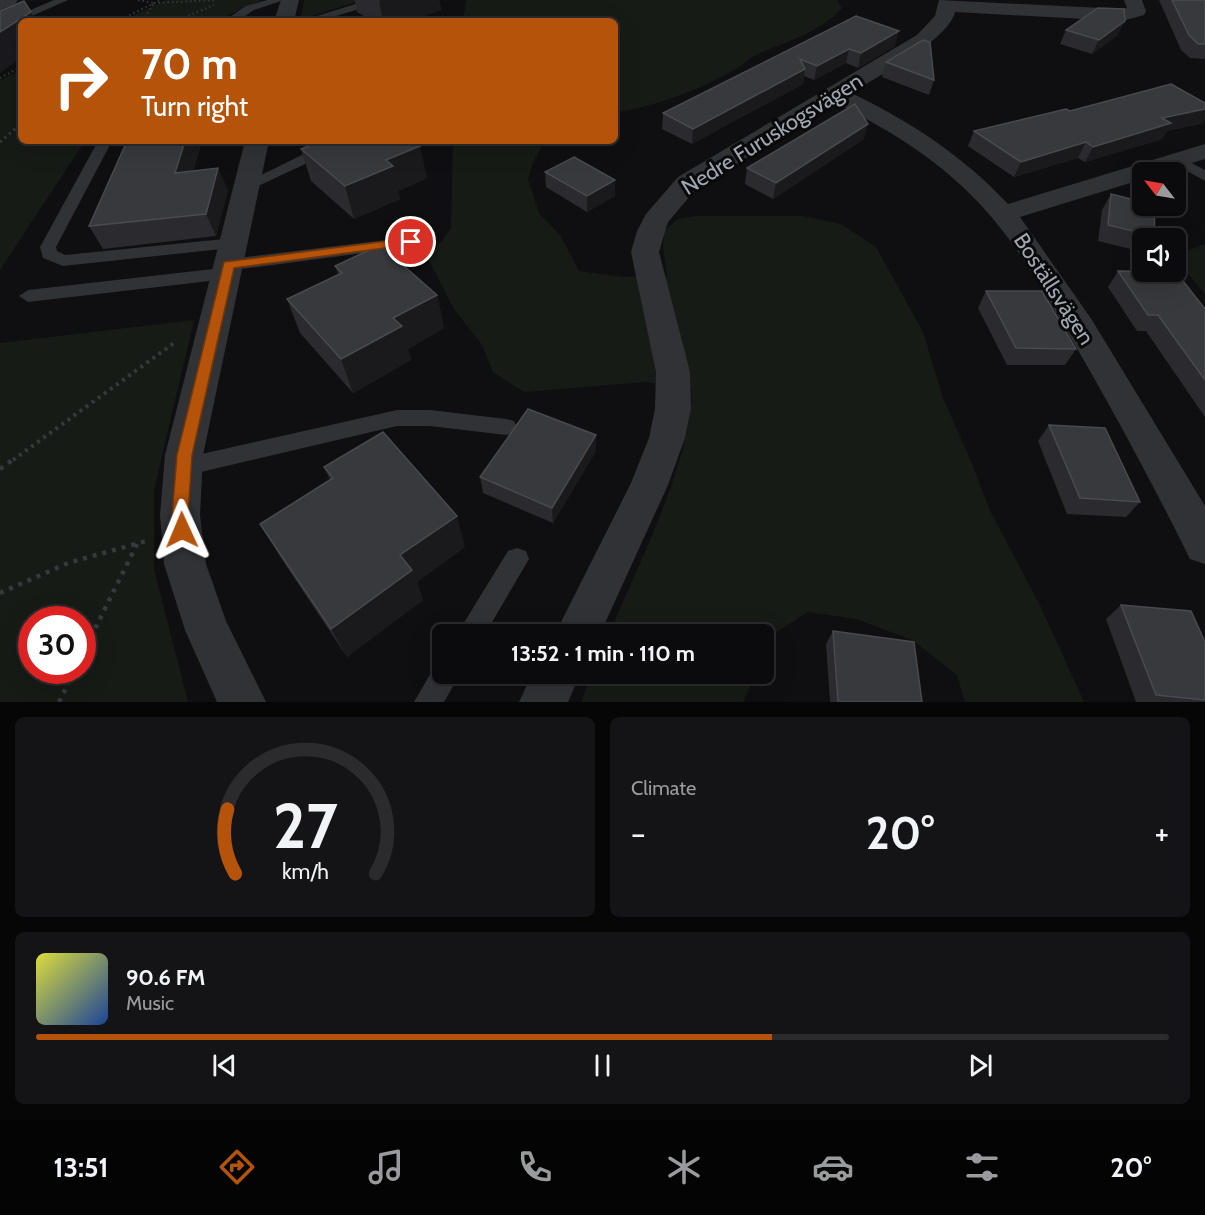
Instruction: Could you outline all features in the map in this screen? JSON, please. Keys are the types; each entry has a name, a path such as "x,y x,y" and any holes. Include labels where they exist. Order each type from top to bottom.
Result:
{"street":[{"path":"0,4 9,0"},
{"path":"285,18 290,0"},
{"path":"948,3 1122,15 1134,6"},
{"name":"Nedre Furuskogsvägen","path":"582,624 649,485 667,438 673,409 673,372 645,252 648,234 669,199 687,183 924,39 936,27 948,3"},
{"name":"Boställsvägen","path":"836,94 873,112 936,152 967,177 1003,213 1052,282 1114,382 1205,546"},
{"path":"242,702 207,630 185,564 180,515 183,467 256,144"},
{"path":"1003,213 1205,151"},
{"path":"543,702 552,684"}],"lane":[{"path":"21,18 63,0"},
{"path":"235,18 250,8 279,0"},
{"path":"317,18 362,5"},
{"path":"0,27 18,19"},
{"path":"103,144 48,247 49,254 63,261 230,260"},
{"path":"247,186 315,154 323,144"},
{"path":"1178,160 1205,176"},
{"path":"28,296 230,260 411,242"},
{"path":"183,467 397,418 430,418 506,427"},
{"path":"476,624 517,559"},
{"path":"428,702 440,684"}],"path":[{"path":"138,0 154,3 217,0"},
{"path":"123,18 161,0"},
{"path":"183,18 225,1"},
{"path":"145,18 154,3"},
{"path":"0,78 18,69"},
{"path":"0,142 18,127"},
{"path":"0,469 218,313"},
{"path":"0,593 68,563 182,530"},
{"path":"96,626 137,543"},
{"path":"59,702 68,684"}],"shaded area":[{"path":"166,0 262,0 227,16 127,18"},
{"path":"304,0 363,0 306,18 301,17"},
{"path":"466,0 837,0 842,8 812,31 754,56 739,67 696,89 666,100 619,112 618,18 463,18"},
{"path":"18,71 18,144 83,144 0,270 0,80"},
{"path":"453,144 542,144 528,179 539,213 560,235 579,271 623,277 667,276 663,246 665,230 678,219 695,216 803,216 841,224 876,247 923,332 943,398 990,511 1039,603 1084,702 965,702 957,675 912,640 856,619 808,612 774,634 774,624 613,624 673,481 683,449 692,389 644,382 524,392 493,372 482,345 454,309 428,259 451,228"},
{"path":"1205,244 1205,294 1186,271 1186,251"},
{"path":"194,320 154,490 154,569 188,702 0,702 0,343"},
{"path":"588,684 751,684 743,702 581,702"}],"building":[{"path":"1172,0 1205,0 1205,44 1198,44 1189,35"},
{"path":"24,1 31,12 18,18 18,20 0,32 0,11"},
{"path":"1098,8 1124,9 1125,21 1099,40 1066,30"},
{"path":"856,16 899,31 861,53 849,49 817,66 800,59 805,69 693,129 663,113"},
{"path":"923,40 930,42 934,80 886,62"},
{"path":"1171,84 1205,103 1205,109 1162,118 1171,123 1093,147 1086,142 1021,162 974,131 1066,109 1070,111"},
{"path":"855,104 868,124 776,183 747,168"},
{"path":"126,144 184,144 175,173 218,168 206,214 89,226"},
{"path":"314,144 418,144 420,146 386,160 393,166 345,186 301,149"},
{"path":"574,157 615,180 587,196 545,172"},
{"path":"1111,194 1132,199 1132,216 1155,216 1154,228 1132,228 1132,231 1108,225"},
{"path":"380,245 437,295 393,318 402,326 341,359 287,299 342,273 335,266"},
{"path":"1118,271 1132,271 1132,282 1184,282 1205,309 1205,380 1158,315 1148,315"},
{"path":"986,291 1042,291 1076,349 1016,348"},
{"path":"528,409 596,435 552,508 480,477"},
{"path":"1049,425 1105,428 1140,502 1080,498"},
{"path":"383,432 457,516 400,555 412,570 331,629 260,524 333,478 324,467"},
{"path":"1121,605 1191,611 1205,642 1205,700 1156,695"},
{"path":"833,631 914,642 922,702 838,702"}],"route":[{"path":"182,530 180,515 184,455 229,265 411,242"}]}
